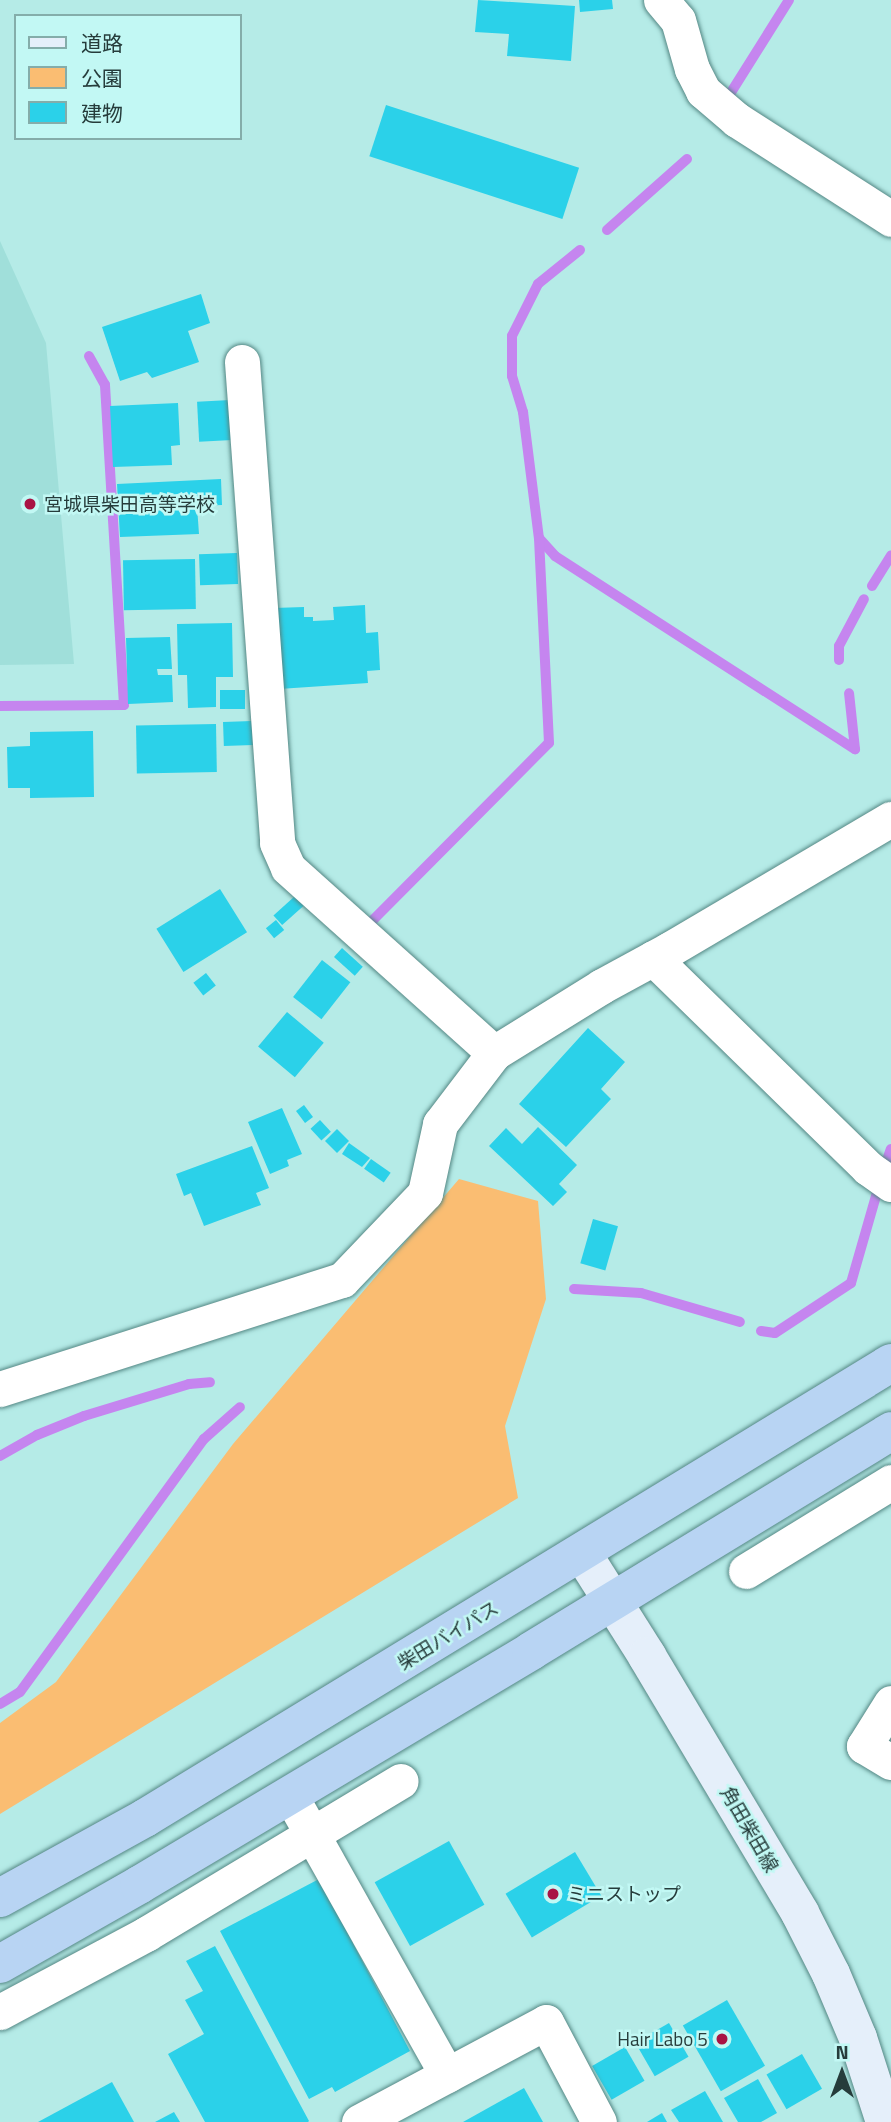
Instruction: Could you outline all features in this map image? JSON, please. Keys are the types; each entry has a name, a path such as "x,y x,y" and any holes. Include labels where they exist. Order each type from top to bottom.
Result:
{"highway":[{"name":"柴田バイパス","path":"0,1898 145,1818 891,1363"},
{"path":"0,1964 290,1795 891,1431"}],"main road":[{"name":"角田柴田線","path":"582,1553 800,1913 831,1974 852,2025 885,2122"}],"street":[{"path":"661,0 678,20 692,69 703,91 737,120 891,219"},
{"path":"242,362 277,843 288,868 494,1053"},
{"path":"0,1389 342,1280 425,1193 440,1124 494,1053 891,819"},
{"path":"653,958 868,1168 891,1184"},
{"path":"746,1571 891,1482"},
{"path":"891,1703 864,1745 891,1762"},
{"path":"0,2012 146,1934 401,1781"},
{"path":"290,1795 447,2075"},
{"path":"359,2122 546,2022 599,2122"}],"shaded area":[{"name":"宮城県柴田高等学校","path":"0,241 46,343 74,664 0,665"}],"green space":[{"path":"459,1179 538,1201 546,1299 505,1426 518,1498 0,1814 0,1723 56,1682 233,1444"}],"building":[{"path":"478,0 575,6 571,61 507,56 509,34 475,32"},
{"path":"579,0 612,0 613,9 580,12"},
{"path":"386,105 579,168 562,219 369,156"},
{"path":"201,294 210,323 188,331 199,362 152,378 147,372 120,381 102,327"},
{"path":"230,400 232,440 199,442 197,402"},
{"path":"178,403 180,445 171,446 172,465 113,467 110,406"},
{"path":"221,479 222,505 197,506 199,534 120,537 117,484"},
{"path":"237,553 238,584 200,585 199,554"},
{"path":"195,559 196,609 124,610 123,560"},
{"path":"365,605 366,633 378,632 380,670 367,671 368,683 279,689 274,608 304,607 304,617 313,617 313,621 334,620 333,607"},
{"path":"232,623 233,677 216,677 216,707 188,708 187,675 178,675 177,624"},
{"path":"170,637 172,669 157,669 158,675 172,675 173,702 128,704 126,638"},
{"path":"220,690 245,690 245,709 220,709"},
{"path":"252,721 253,745 224,746 223,722"},
{"path":"216,724 217,772 137,773 136,725"},
{"path":"93,731 94,797 30,798 30,788 8,788 7,747 30,746 30,732"},
{"path":"220,889 247,932 183,972 156,929"},
{"path":"295,896 304,906 282,925 273,915"},
{"path":"276,920 284,930 274,938 266,928"},
{"path":"342,948 363,967 355,976 334,957"},
{"path":"322,960 350,982 321,1019 293,997"},
{"path":"206,973 216,986 203,995 193,983"},
{"path":"287,1012 324,1043 295,1077 258,1046"},
{"path":"588,1028 625,1062 601,1089 611,1099 566,1147 519,1104"},
{"path":"304,1105 313,1117 305,1123 296,1111"},
{"path":"282,1108 302,1154 287,1160 289,1166 270,1174 248,1122"},
{"path":"320,1120 331,1132 321,1141 310,1129"},
{"path":"538,1127 577,1165 559,1184 567,1192 553,1206 489,1146 506,1128 522,1144"},
{"path":"337,1129 349,1141 337,1153 325,1141"},
{"path":"349,1143 370,1158 362,1167 342,1154"},
{"path":"252,1146 269,1188 256,1193 261,1205 204,1226 191,1193 184,1196 176,1174"},
{"path":"371,1159 391,1173 384,1183 364,1169"},
{"path":"593,1219 618,1226 605,1270 580,1263"},
{"path":"449,1841 484,1905 410,1946 375,1882"},
{"name":"ミニストップ","path":"575,1852 601,1896 532,1937 506,1894"},
{"path":"319,1879 410,2051 335,2092 332,2087 309,2099 220,1931"},
{"path":"215,1946 308,2122 205,2122 168,2054 204,2034 185,2000 203,1991 186,1961"},
{"path":"727,2000 765,2066 721,2091 683,2026"},
{"path":"669,2023 688,2057 655,2076 635,2042"},
{"path":"625,2047 644,2081 612,2100 592,2066"},
{"path":"802,2054 822,2089 786,2109 766,2074"},
{"path":"758,2079 777,2113 761,2122 738,2122 724,2098"},
{"path":"112,2082 134,2122 38,2122"},
{"path":"524,2088 543,2122 463,2122"},
{"path":"705,2091 723,2122 679,2122 671,2110"},
{"path":"174,2112 180,2122 155,2122"},
{"path":"662,2113 667,2122 647,2122"}],"waterway":[{"path":"730,94 789,0"},
{"path":"607,230 687,159"},
{"path":"580,250 538,284 512,336 512,376 523,412 539,538 555,556 855,749 849,693"},
{"path":"0,706 124,705 105,385 89,356"},
{"path":"372,921 549,743 539,538"},
{"path":"872,586 891,555"},
{"path":"839,660 839,646 864,599"},
{"path":"885,1166 891,1149"},
{"path":"761,1331 775,1333 851,1283 878,1189"},
{"path":"574,1289 641,1293 740,1322"},
{"path":"0,1456 37,1435 84,1416 189,1384 210,1382"},
{"path":"0,1704 20,1692 204,1439 240,1407"}],"place":[{"name":"宮城県柴田高等学校","path":"30,504"},
{"name":"ミニストップ","path":"553,1894"},
{"name":"Hair Labo 5","path":"722,2039"}]}
